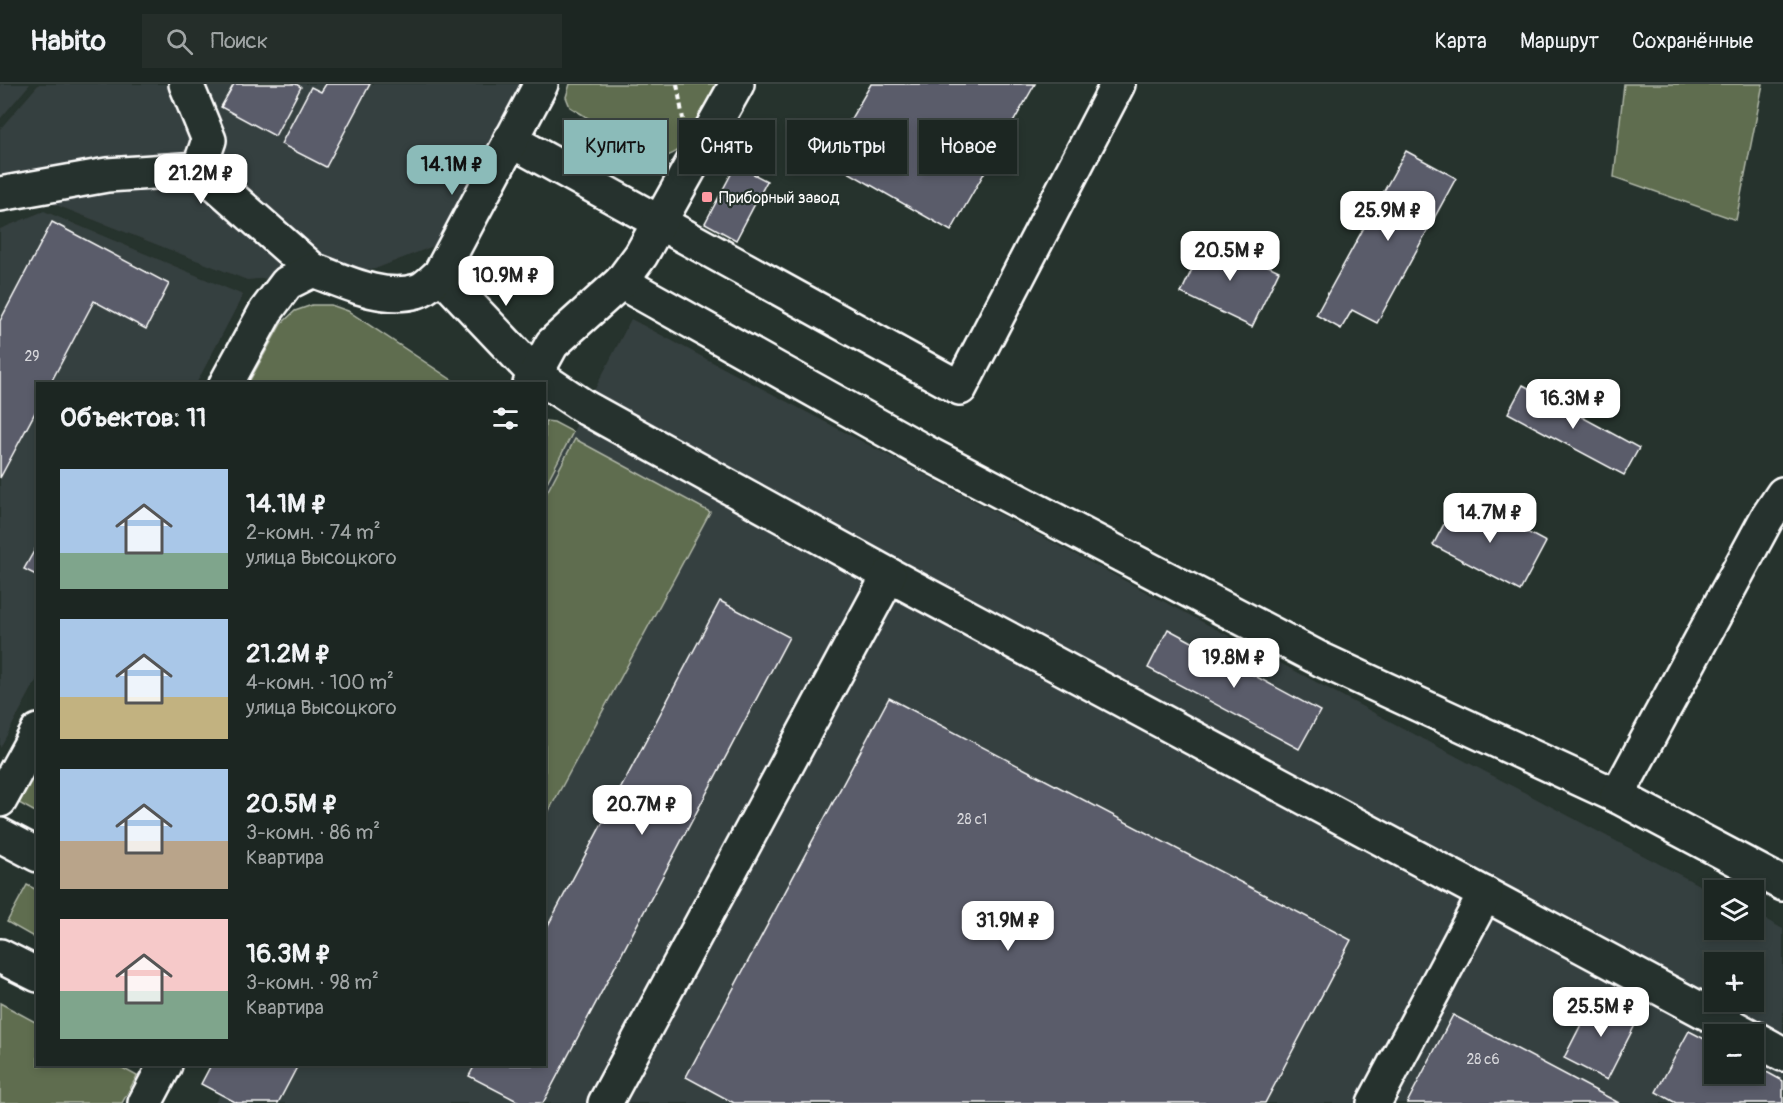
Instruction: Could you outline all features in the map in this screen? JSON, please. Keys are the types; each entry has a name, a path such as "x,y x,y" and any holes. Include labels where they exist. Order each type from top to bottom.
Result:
{"street":[{"path":"186,84 209,140 199,169"},
{"path":"0,194 107,175 199,169 313,270 357,286 391,295 419,291 440,274 541,84"},
{"path":"440,274 532,379 552,344 621,282 641,255 737,84"},
{"path":"510,140 960,388 1118,84"},
{"path":"227,382 266,311 287,284 313,270"},
{"path":"621,282 925,452 1322,660 1617,796 1783,884"},
{"path":"546,387 889,575 1727,1024"},
{"path":"1617,796 1767,518 1783,494"},
{"path":"605,1103 889,575"},
{"path":"0,800 36,735"},
{"path":"0,835 36,854"},
{"path":"1374,1103 1485,894"},
{"path":"0,956 36,974"},
{"path":"1764,1044 1783,1054"},
{"path":"145,1103 164,1066"}],"shaded area":[{"path":"0,84 30,84 0,119"},
{"path":"39,84 521,84 436,245 375,269 247,280 0,183 0,129"},
{"path":"44,211 243,295 197,382 36,382 36,681 0,748 0,229"},
{"path":"631,319 1704,888 1704,940 1764,940 1764,919 1783,929 1783,1103 215,1103 220,1094 201,1084 210,1066 546,1066 546,484"}],"green space":[{"path":"570,84 716,84 696,120 679,120 679,149 667,156 667,120 591,120 570,107 566,97"},
{"path":"1624,84 1763,84 1736,220 1614,177"},
{"path":"312,305 331,305 348,311 455,382 249,382 281,324 295,311"},
{"path":"546,421 554,422 573,432 546,484"},
{"path":"575,439 710,512 546,816 546,494"},
{"path":"36,771 36,812 19,803"},
{"path":"27,885 36,890 36,938 7,922"},
{"path":"0,1003 36,1022 36,1066 119,1066 137,1076 122,1103 0,1103"}],"building":[{"path":"234,84 296,84 301,87 275,136 221,107"},
{"path":"326,84 370,84 326,167 281,144 311,87 321,92"},
{"path":"871,84 1035,84 1014,120 919,120 919,174 984,174 951,231 851,174 907,174 907,120 850,120"},
{"path":"1406,151 1456,178 1377,323 1352,310 1341,329 1316,315"},
{"path":"731,174 753,174 767,181 736,240 705,223"},
{"path":"52,222 169,284 146,329 94,301 51,382 36,382 36,411 0,478 0,321"},
{"path":"1207,237 1279,271 1252,327 1181,293"},
{"path":"1523,385 1639,448 1624,475 1508,413"},
{"path":"1459,496 1546,542 1520,591 1433,545"},
{"path":"36,548 36,575 24,569"},
{"path":"720,601 789,637 543,1103 521,1103 469,1076 474,1066 546,1066 546,929"},
{"path":"1168,629 1320,711 1299,749 1148,668"},
{"path":"889,698 1351,940 1265,1103 734,1103 686,1077"},
{"path":"1595,997 1638,1019 1607,1080 1564,1058"},
{"path":"1453,1015 1619,1103 1407,1103"},
{"path":"1689,1031 1704,1039 1704,1084 1764,1084 1764,1071 1783,1081 1783,1103 1676,1103 1656,1092"},
{"path":"210,1066 297,1066 278,1103 237,1103 201,1084"}],"place":[{"name":"Приборный завод","path":"707,197"}]}
